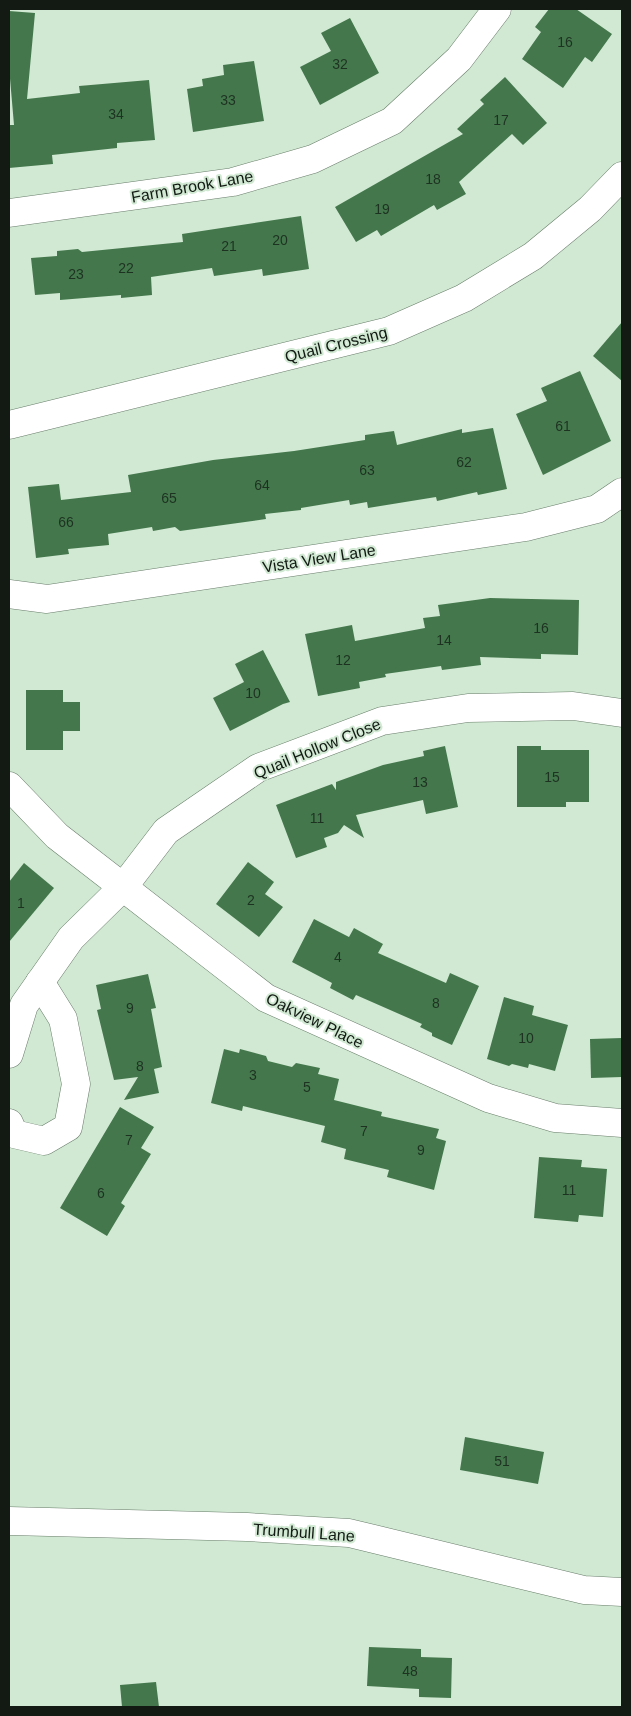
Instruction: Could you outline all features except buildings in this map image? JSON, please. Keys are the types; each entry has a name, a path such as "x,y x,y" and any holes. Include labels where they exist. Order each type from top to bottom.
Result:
{"street":[{"name":"Farm Brook Lane","path":"9,213 233,182 314,159 392,121 459,58 497,9"},
{"name":"Quail Crossing","path":"9,425 389,331 464,298 534,256 590,208 622,176"},
{"name":"Vista View Lane","path":"9,594 47,599 526,527 597,509 622,492"},
{"name":"Quail Hollow Close","path":"9,1054 24,1005 71,938 124,886 166,831 258,768 382,721 468,708 573,706 622,713"},
{"name":"Oakview Place","path":"9,786 57,836 124,886 266,998 488,1098 554,1118 622,1123"},
{"path":"9,1123 14,1134 44,1141 68,1127 76,1084 63,1019 40,982"},
{"name":"Trumbull Lane","path":"9,1520 237,1527 348,1533 584,1590 622,1592"}]}
